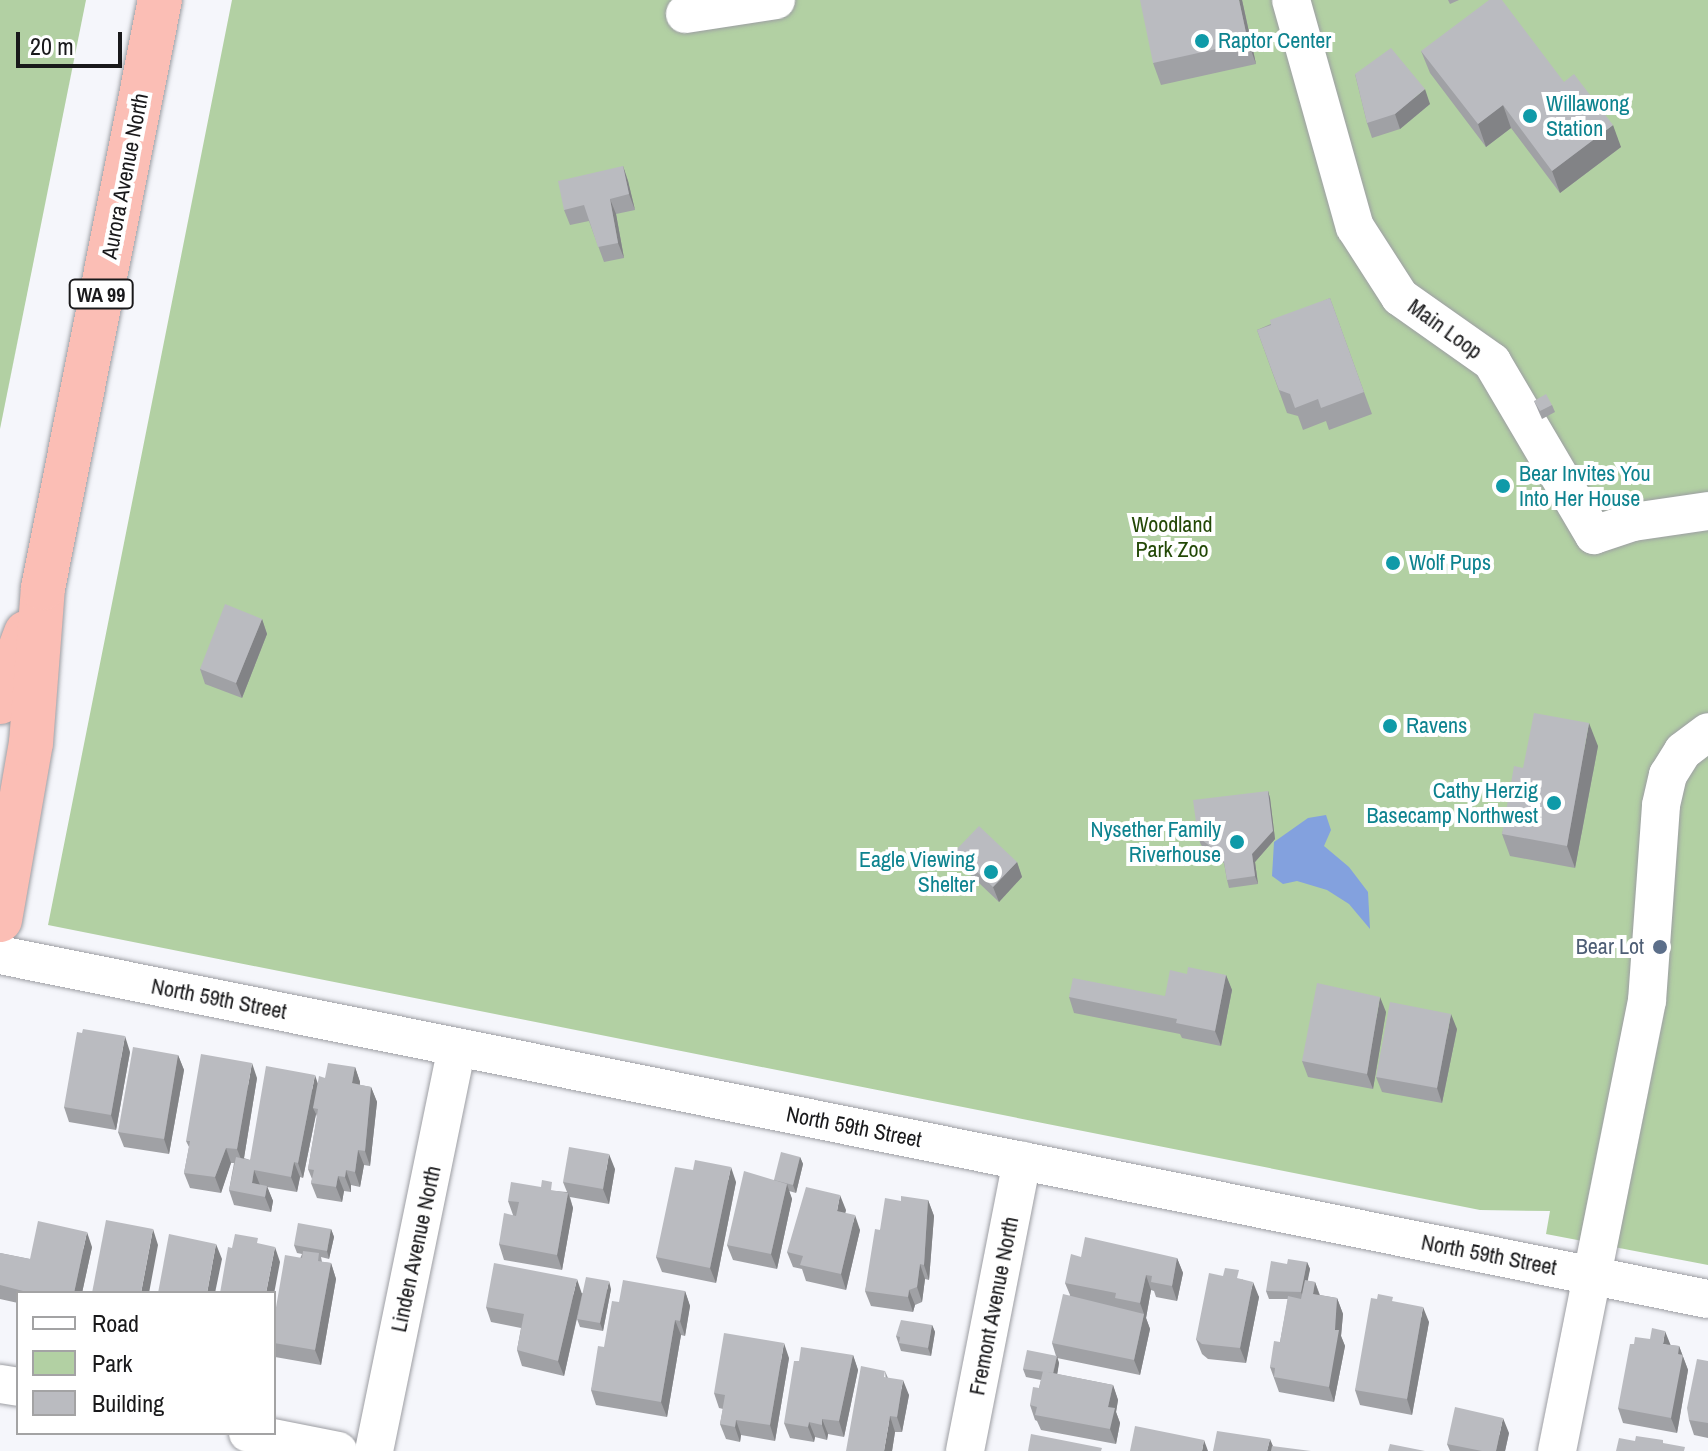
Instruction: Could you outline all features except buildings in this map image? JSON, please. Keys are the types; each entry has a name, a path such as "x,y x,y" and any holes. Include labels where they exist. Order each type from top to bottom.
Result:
{"highway":[{"name":"Aurora Avenue North","path":"0,920 29,759 43,588 160,0"},
{"name":"Aurora Avenue North","path":"0,702 43,588"}],"street":[{"path":"685,14 776,0"},
{"name":"Main Loop","path":"1291,0 1355,227 1400,297 1492,362 1594,535 1633,522 1708,511"},
{"path":"1557,1451 1647,1001 1661,805 1668,775 1683,751 1708,732"},
{"name":"North 59th Street","path":"0,955 1708,1299"},
{"name":"Linden Avenue North","path":"374,1451 457,1047"},
{"name":"Fremont Avenue North","path":"965,1451 1022,1161"},
{"path":"258,1435 338,1451"}],"green space":[{"path":"0,0 86,0 0,429"},
{"name":"Woodland Park Zoo","path":"232,0 1708,0 1708,1265 1546,1234 1550,1211 1480,1210 48,925"}],"water":[{"path":"1326,815 1331,830 1324,846 1349,867 1368,892 1370,929 1349,904 1327,890 1297,881 1283,884 1272,876 1274,842 1308,818"}],"place":[{"name":"Raptor Center","path":"1202,41"},
{"name":"Willawong Station","path":"1530,116"},
{"name":"Bear Invites You Into Her House","path":"1503,486"},
{"name":"Wolf Pups","path":"1393,563"},
{"name":"Ravens","path":"1390,726"},
{"name":"Cathy Herzig Basecamp Northwest","path":"1554,803"},
{"name":"Nysether Family Riverhouse","path":"1237,842"},
{"name":"Eagle Viewing Shelter","path":"991,872"},
{"name":"Bear Lot","path":"1660,947"}]}
